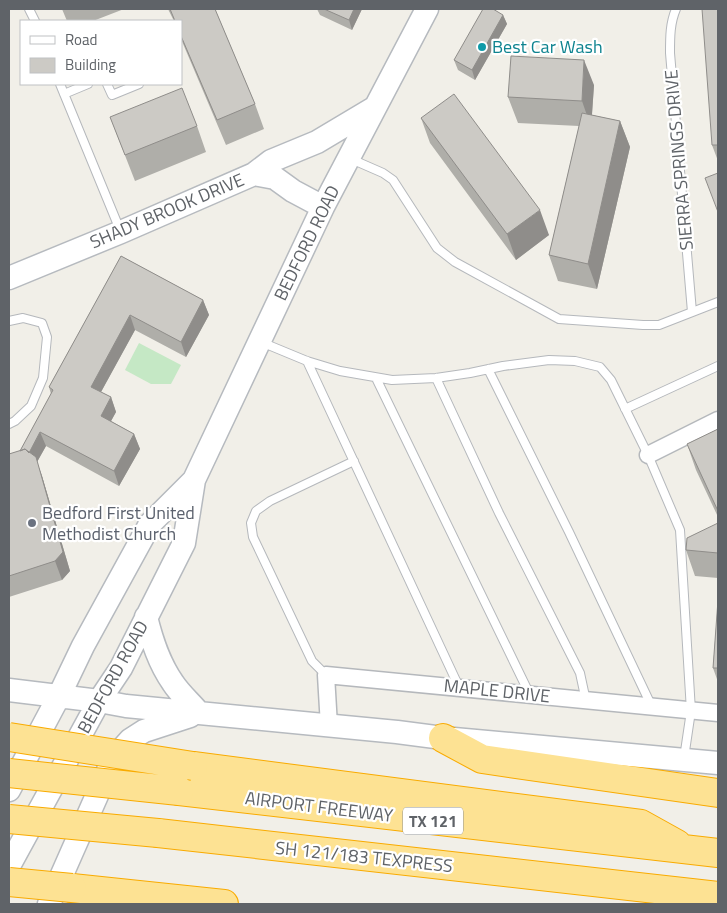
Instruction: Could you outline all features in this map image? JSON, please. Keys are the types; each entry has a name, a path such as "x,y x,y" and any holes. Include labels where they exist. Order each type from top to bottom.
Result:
{"highway":[{"path":"9,737 193,766 641,824 686,850"},
{"path":"443,738 482,759 718,792"},
{"name":"AIRPORT FREEWAY","path":"9,773 718,853"},
{"name":"SH 121/183 TEXPRESS","path":"9,819 158,833 718,896"},
{"path":"9,882 224,904"}],"main road":[{"name":"BEDFORD ROAD","path":"9,866 99,701 121,668 184,543 194,480 323,207 427,9"},
{"path":"254,174 271,162 317,142 375,107"},
{"name":"SHADY BROOK DRIVE","path":"9,278 254,174 275,178 293,191 323,207"},
{"name":"BEDFORD ROAD","path":"9,790 59,696 83,646 150,524 194,480"},
{"path":"146,617 151,639 162,666 174,685 199,712"},
{"path":"9,690 126,706 718,763"},
{"path":"50,904 113,759 130,740 144,731 199,712"}],"street":[{"path":"648,454 718,420"},
{"name":"MAPLE DRIVE","path":"326,674 718,713"},
{"path":"326,674 329,726"}],"lane":[{"name":"SIERRA SPRINGS DRIVE","path":"676,9 672,17 670,53 692,312"},
{"path":"60,85 121,232"},
{"path":"64,94 86,85"},
{"path":"107,85 112,96 137,85"},
{"path":"348,158 383,173 393,180 437,248 455,262 559,319 642,325 659,324 718,302"},
{"path":"9,321 23,318 42,323 47,338 43,378 31,406 9,424"},
{"path":"260,342 307,361 340,371 392,380 436,378 548,360 575,361 600,367 611,380 648,454 680,530 691,711 684,760"},
{"path":"307,361 459,687"},
{"path":"625,409 718,366"},
{"path":"488,369 569,532 652,707"},
{"path":"376,378 530,695"},
{"path":"436,378 500,513 580,673 586,701"},
{"path":"326,674 312,661 253,537 251,523 256,511 270,501 354,461"}],"green space":[{"path":"139,343 181,365 171,384 151,384 125,370"}],"building":[{"path":"170,9 215,9 255,104 217,120 182,38 182,20 175,20"},
{"path":"324,9 354,9 349,20"},
{"path":"483,9 493,9 503,15 472,70 454,60"},
{"path":"702,9 718,9 718,145 712,145"},
{"path":"511,56 584,60 582,101 508,97"},
{"path":"182,88 197,126 125,155 110,117"},
{"path":"454,94 540,210 507,234 421,118"},
{"path":"582,113 620,121 588,264 549,255"},
{"path":"718,173 718,212 705,178"},
{"path":"121,256 203,300 181,342 130,315 91,387 111,397 101,416 134,434 114,471 40,432 29,453 25,449 20,451 53,390 49,387"},
{"path":"718,429 718,511 687,444"},
{"name":"Bedford First United Methodist Church","path":"25,449 36,457 63,552 55,561 9,576 9,454"},
{"path":"718,523 718,553 686,550 687,538"},
{"path":"718,600 718,668 713,668"}],"place":[{"name":"Best Car Wash","path":"482,47"},
{"name":"Bedford First United Methodist Church","path":"32,523"}]}
